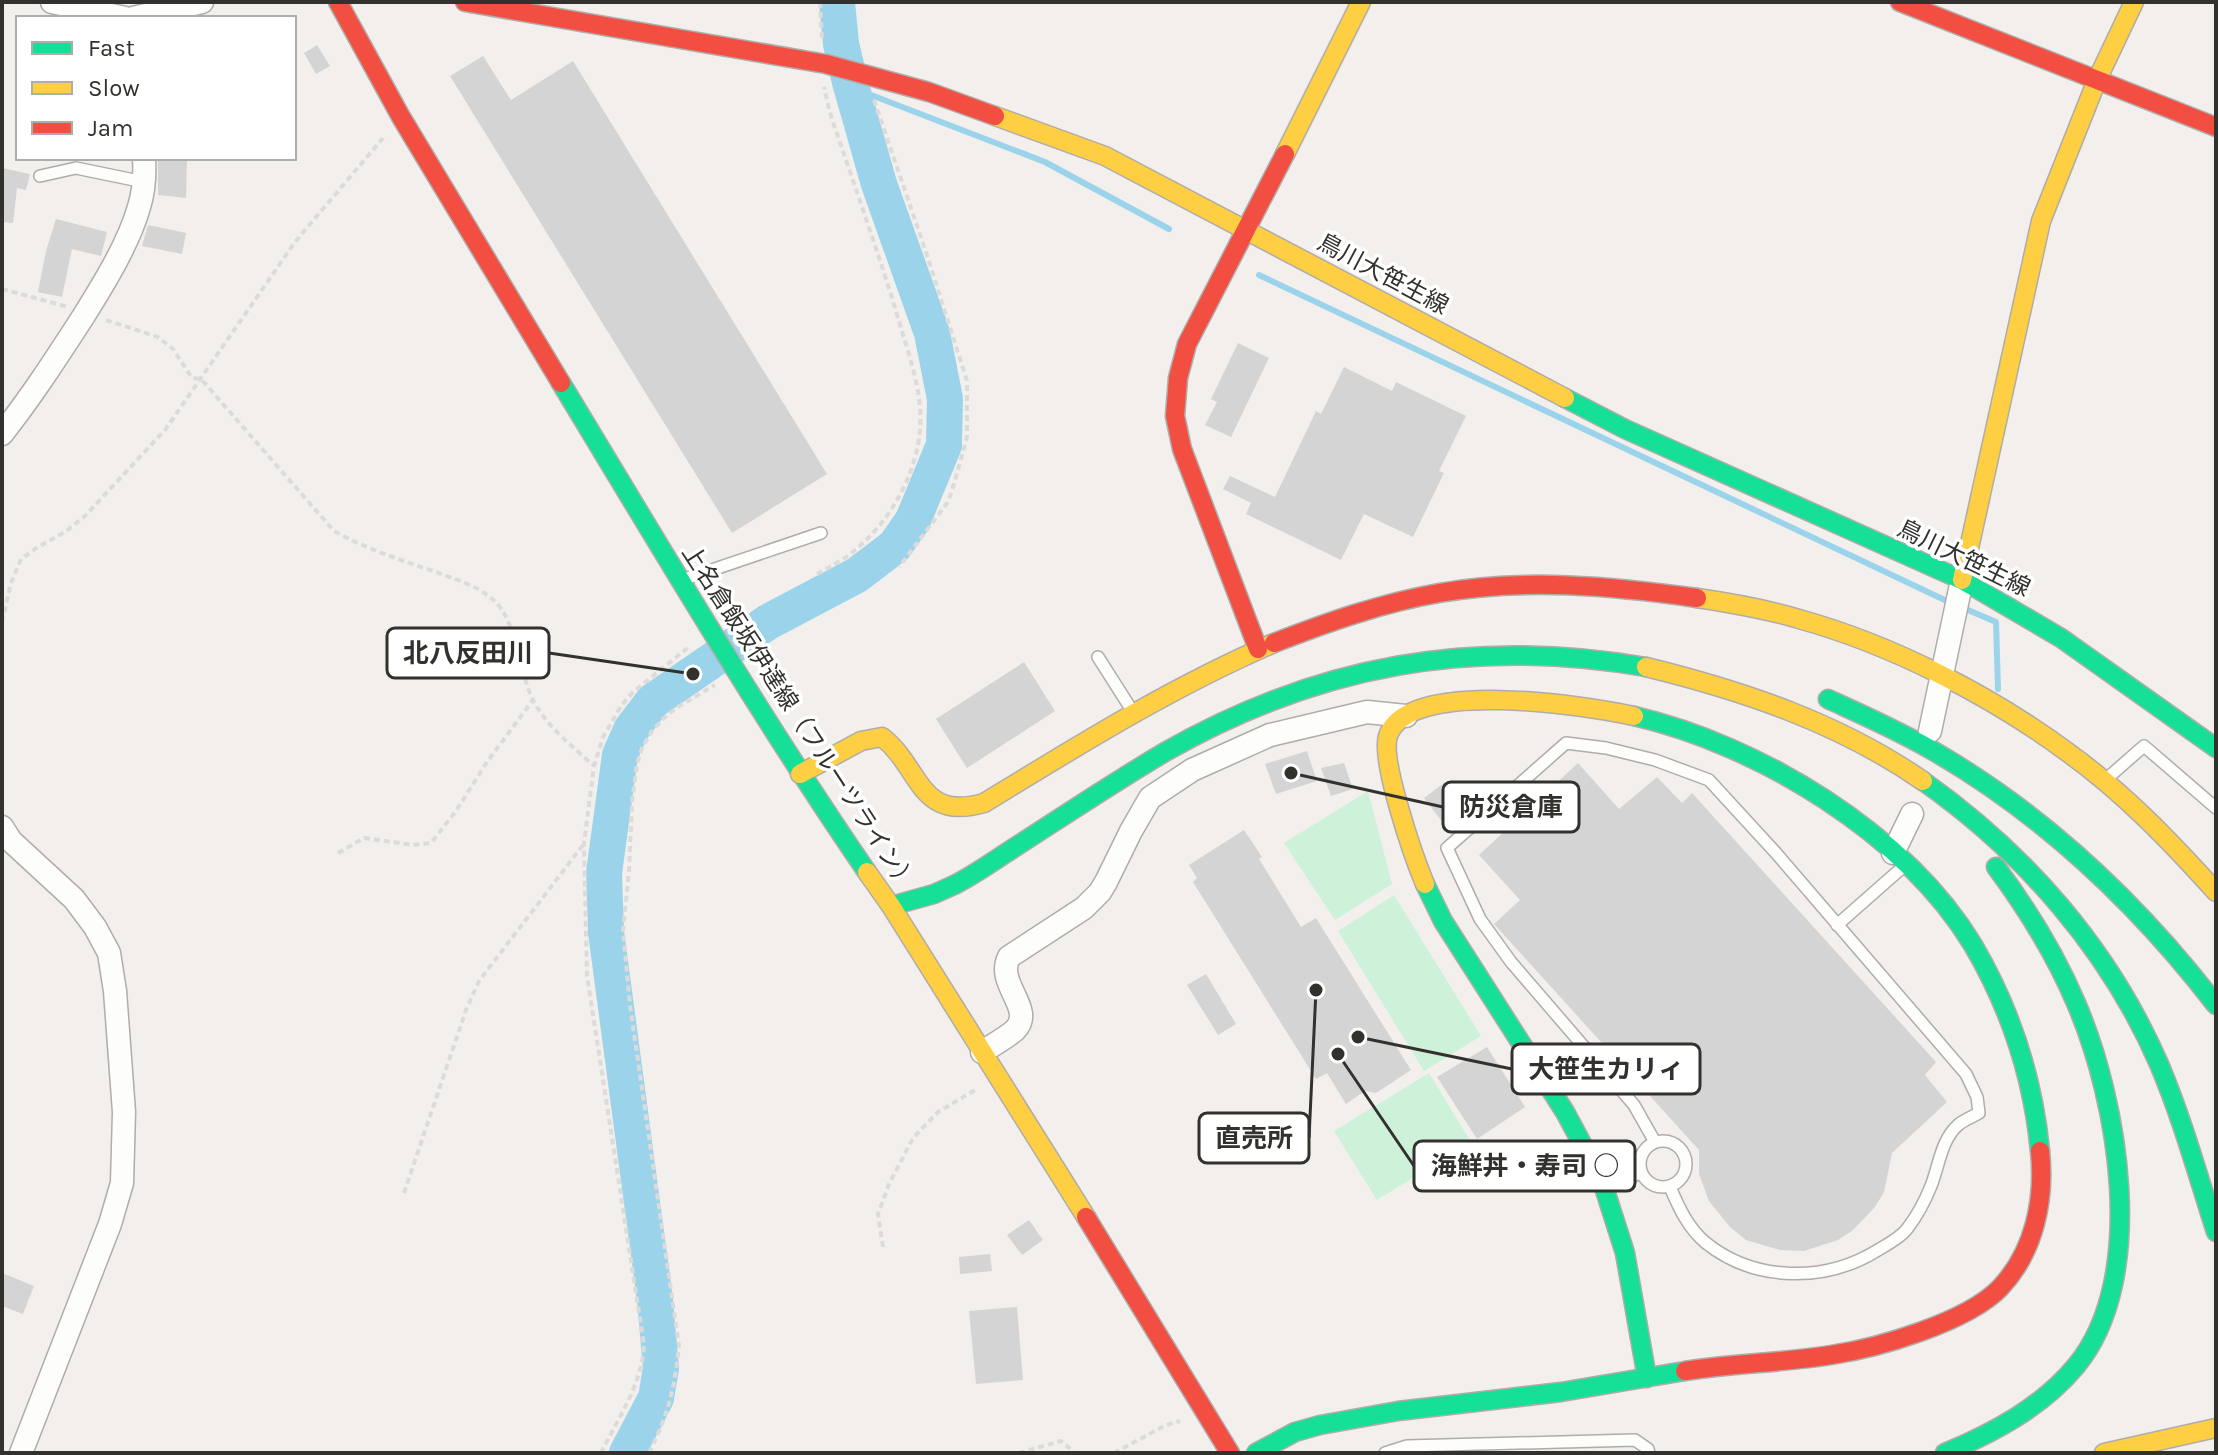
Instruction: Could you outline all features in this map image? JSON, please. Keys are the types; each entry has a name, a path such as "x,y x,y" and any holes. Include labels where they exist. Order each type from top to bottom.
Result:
{"main road":[{"name":"上名倉飯坂伊達線（フルーツライン）","path":"338,2 401,117 712,633 800,774 891,906 1230,1453"},
{"name":"鳥川大笹生線","path":"465,2 822,63 929,92 1105,156 1625,429 1962,580 2004,602 2068,642 2216,748"},
{"path":"1258,649 1182,449 1175,416 1178,378 1187,344 1361,2"},
{"path":"1900,2 2216,127"},
{"path":"1962,580 2041,221 2097,80 2134,2"},
{"path":"800,774 861,741 882,737 887,739 928,794 946,806 969,809 1205,673 1317,626 1439,593 1496,587 1636,590 1762,610 1806,621 1942,676 2009,713 2071,755 2135,808 2216,892"},
{"path":"891,906 948,889 1166,752 1228,720 1317,685 1377,669 1496,653 1547,654 1642,666 1713,684 1836,730 1890,760 1960,810 2022,863 2091,944 2151,1045 2216,1232"},
{"path":"1817,694 1898,731 1945,757 2045,828 2128,902 2216,1005"},
{"path":"1256,1453 1302,1429 1392,1410 1541,1395 1647,1378 1702,1369 1850,1354 1892,1344 1932,1328 1987,1298 2006,1282 2029,1245 2041,1199 2040,1146 2027,1072 1997,991 1971,942 1944,908 1899,859 1863,828 1765,764 1684,731 1608,711 1536,702 1453,702 1424,707 1394,724 1386,740 1413,856 1433,902 1565,1111 1604,1187 1628,1270 1647,1378"},
{"path":"1842,704 1936,765 1998,814"},
{"path":"1890,760 1946,811 1991,860 2024,904 2053,955 2078,1009 2102,1080 2113,1131 2120,1196 2119,1258 2101,1322 2089,1348 2070,1375 2020,1415 1973,1443 1945,1453"},
{"path":"891,906 919,877"},
{"path":"2104,1453 2216,1428"},
{"path":"2146,1453 2216,1441"}],"street":[{"path":"52,2 116,16"},
{"path":"142,16 202,2"},
{"path":"2,434 28,401 121,250 139,209 144,160"},
{"path":"1930,731 1962,580"},
{"path":"982,1052 1016,1029 1021,1021 1021,1009 1005,976 1005,963 1009,957 1094,899 1150,798 1192,770 1270,735 1367,712 1406,716"},
{"path":"1899,859 1912,814"},
{"path":"2,827 11,841 74,899 109,953 115,991 124,1112 122,1183 114,1211 21,1453"}],"lane":[{"path":"40,176 76,168 144,182"},
{"path":"682,580 821,533"},
{"path":"1098,657 1133,713"},
{"path":"1655,1142 1634,1105 1511,962 1480,919 1447,848 1566,743 1606,748 1655,760 1709,780 1966,1074 1977,1097 1979,1113 1959,1124 1947,1138 1931,1187 1906,1230 1866,1258 1845,1266 1819,1272 1783,1273 1750,1268 1706,1243 1683,1215 1670,1187"},
{"path":"2103,781 2144,746 2216,808"},
{"path":"1837,925 1899,859"},
{"path":"1668,1141 1678,1147 1685,1157 1686,1169 1680,1180 1670,1187 1658,1188 1647,1182 1640,1173 1640,1160 1645,1149 1655,1142 1668,1141"},
{"path":"1604,1187 1640,1173"},
{"path":"1385,1453 1407,1446 1635,1440 1649,1453"}],"path":[{"path":"817,574 848,555 886,517 901,494 913,463 920,431 919,398 889,286 830,113 822,63 820,2"},
{"path":"876,108 921,235 967,381 967,437 948,502 899,567"},
{"path":"2,622 11,583 21,559 85,516 165,430 295,242 401,117"},
{"path":"2,289 86,311 94,317 158,337 173,349 192,378 201,379 334,531 355,543 462,582 490,597 505,613 512,628 533,700 546,719 594,766"},
{"path":"601,1453 636,1385 643,1363 644,1345 587,976 584,843 594,766 603,737 621,706 644,682 712,633"},
{"path":"649,1453 665,1420 675,1388 679,1346 630,1005 623,931 632,802 637,764 652,731 676,708 735,670"},
{"path":"338,853 364,838 413,845 431,843 533,700"},
{"path":"404,1193 466,1010 479,981 584,843"},
{"path":"883,1247 878,1214 889,1184 913,1138 938,1112 997,1076"},
{"path":"1114,1453 1166,1425 1205,1414"},
{"path":"1019,1453 1061,1441 1075,1453"}],"green space":[{"path":"1368,791 1392,884 1335,920 1284,843"},
{"path":"1394,895 1481,1036 1424,1071 1338,931"},
{"path":"1429,1073 1471,1142 1377,1200 1334,1131"}],"building":[{"path":"317,45 330,66 316,74 304,53"},
{"path":"483,56 511,100 573,61 827,474 732,533 450,76"},
{"path":"158,160 187,160 186,198 158,195"},
{"path":"2,168 30,174 26,190 17,188 13,223 2,222"},
{"path":"56,219 107,232 101,256 72,249 62,297 38,292"},
{"path":"148,225 186,233 182,254 142,246"},
{"path":"1238,343 1269,358 1231,437 1205,425 1217,402 1211,399"},
{"path":"1344,367 1392,391 1396,382 1466,416 1439,471 1444,473 1413,537 1364,514 1341,560 1246,514 1251,503 1223,489 1230,476 1275,497 1316,411 1321,414"},
{"path":"1024,662 1055,711 967,768 936,719"},
{"path":"1307,751 1317,781 1276,794 1265,764"},
{"path":"1344,763 1353,789 1331,796 1321,768"},
{"path":"1578,763 1619,809 1657,777 1682,803 1692,793 1936,1062 1925,1075 1947,1102 1892,1153 1884,1192 1875,1207 1852,1231 1838,1240 1804,1251 1780,1250 1746,1240 1730,1227 1709,1201 1699,1174 1699,1150 1494,924 1520,900 1479,855"},
{"path":"1444,783 1463,809 1444,824 1424,798"},
{"path":"1244,830 1301,927 1316,918 1411,1070 1376,1093 1365,1091 1346,1104 1327,1073 1316,1079 1193,882 1197,878 1189,865"},
{"path":"1206,974 1236,1024 1218,1035 1187,985"},
{"path":"1487,1047 1525,1107 1477,1139 1437,1077"},
{"path":"1029,1220 1043,1240 1022,1255 1007,1235"},
{"path":"990,1254 992,1271 960,1274 959,1257"},
{"path":"2,1273 34,1286 23,1314 2,1306"},
{"path":"1017,1307 1023,1380 976,1384 969,1311"}],"waterway":[{"path":"627,1453 656,1398 661,1368 655,1300 606,932 604,873 620,755 631,730 653,701 768,622 857,575 895,546 913,520 944,445 945,399 932,333 879,184 841,44 837,2"},
{"path":"853,88 1045,162 1169,229"},
{"path":"1259,275 1951,603"},
{"path":"1961,607 1996,622 1998,689"}],"traffic: fast":[{"path":"561,383 749,691 867,872"},
{"path":"1565,398 1625,429 1962,580 2061,638 2216,748"},
{"path":"891,906 934,894 961,881 1145,764 1222,722 1280,698 1339,679 1398,666 1458,658 1520,655 1582,658 1646,667"},
{"path":"1828,699 1937,753 1978,778 2053,835 2123,898 2216,1005"},
{"path":"1634,716 1730,748 1778,772 1825,799 1869,831 1909,866 1944,904 1973,945 1998,994 2025,1070 2040,1151"},
{"path":"1923,781 1996,839 2029,872 2060,906 2115,981 2159,1064 2216,1232"},
{"path":"1945,1453 2016,1417 2048,1394 2076,1366 2099,1329 2113,1286 2119,1238 2119,1188 2114,1137 2091,1043 2076,1003 2050,950 1996,867"},
{"path":"1425,884 1443,921 1565,1112 1602,1181 1625,1253 1647,1378"},
{"path":"1256,1453 1295,1432 1320,1425 1398,1411 1561,1392 1685,1371"}],"traffic: slow":[{"path":"1285,154 1361,2"},
{"path":"1962,580 2041,221 2097,80 2134,2"},
{"path":"995,116 1105,156 1565,398"},
{"path":"1697,598 1774,612 1834,630 1905,658 1975,693 2040,733 2109,785 2216,892"},
{"path":"800,774 861,741 882,737 933,798 946,805 962,807 984,803 1162,698 1274,643"},
{"path":"1646,667 1790,711 1858,742 1923,781"},
{"path":"1425,884 1399,809 1389,766 1388,736 1402,718 1428,707 1462,701 1501,700 1541,702 1634,716"},
{"path":"867,872 1086,1217"},
{"path":"2104,1453 2216,1428"}],"traffic: jam":[{"path":"338,2 401,117 561,383"},
{"path":"465,2 826,64 929,92 995,116"},
{"path":"1900,2 2216,127"},
{"path":"1258,649 1182,449 1175,416 1178,378 1187,344 1285,154"},
{"path":"1274,643 1376,608 1471,588 1568,585 1697,598"},
{"path":"1685,1371 1850,1352 1921,1332 1966,1312 2000,1288 2022,1258 2039,1206 2040,1151"},
{"path":"1086,1217 1230,1453"}],"place":[{"name":"北八反田川","path":"693,674"},
{"name":"防災倉庫","path":"1291,773"},
{"name":"直売所","path":"1316,990"},
{"name":"大笹生カリィ","path":"1358,1037"},
{"name":"海鮮丼・寿司 ○","path":"1338,1054"}]}
